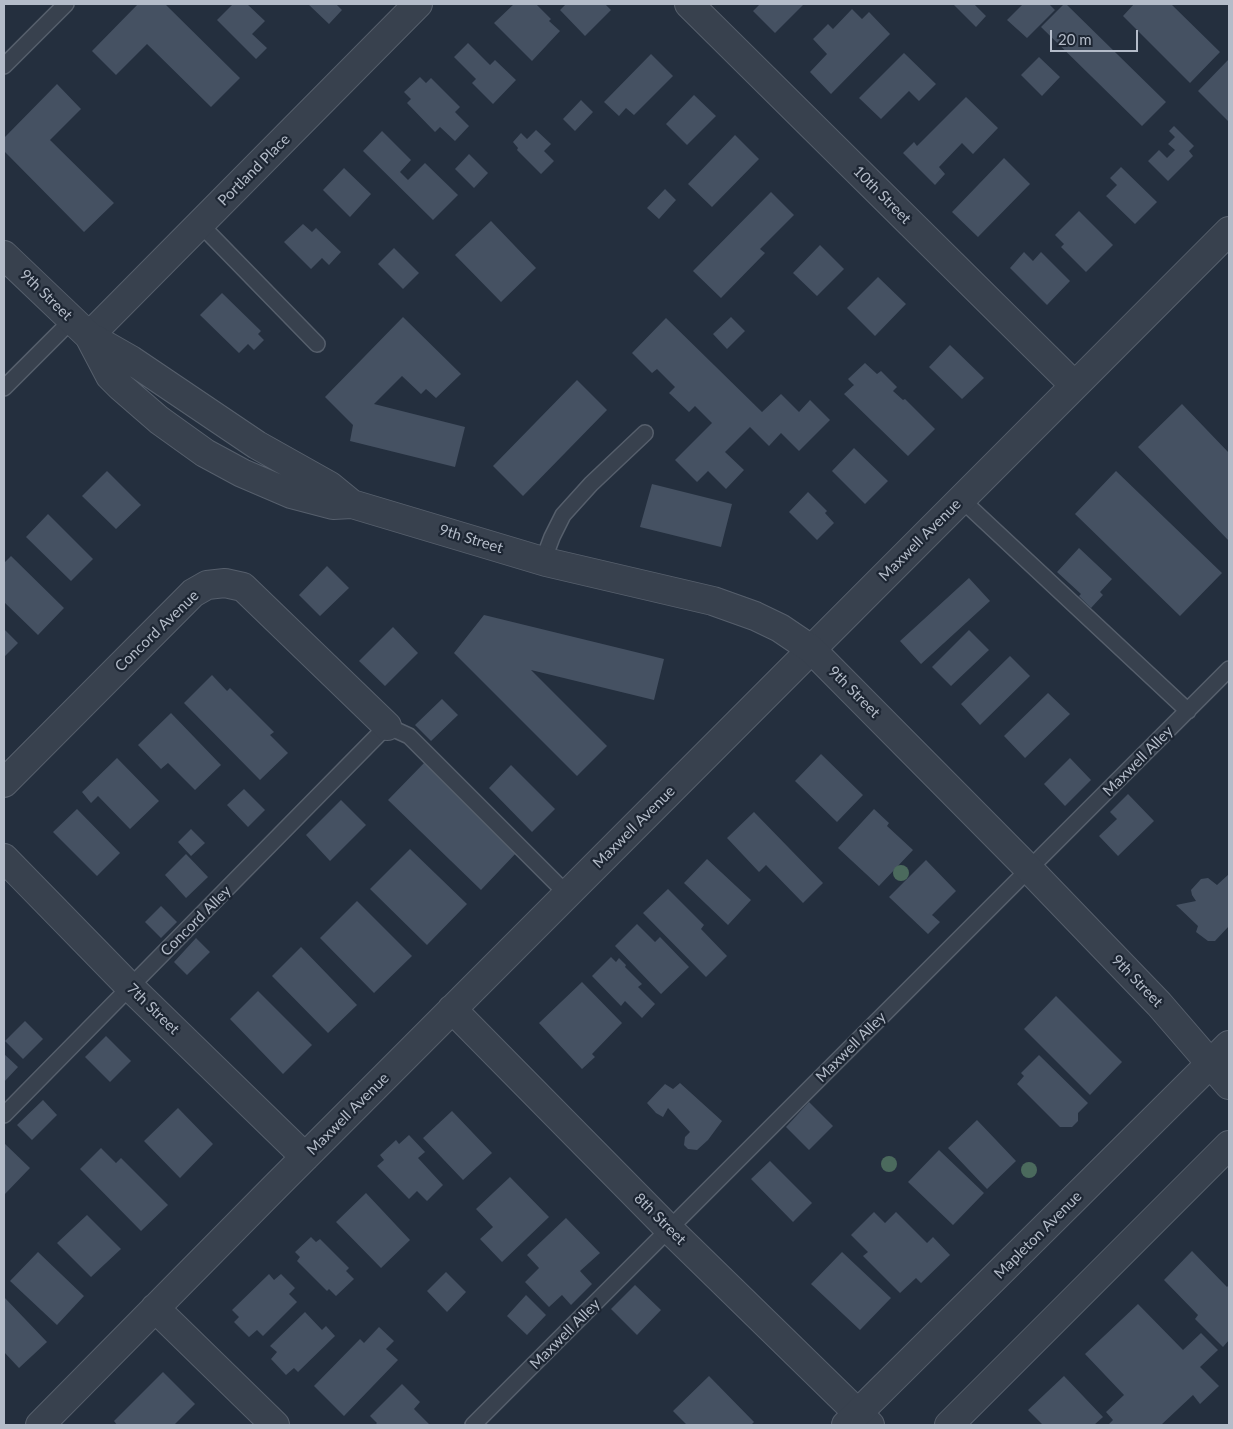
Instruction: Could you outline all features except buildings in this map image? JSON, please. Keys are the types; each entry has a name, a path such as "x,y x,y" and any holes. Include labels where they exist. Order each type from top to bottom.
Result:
{"street":[{"name":"Portland Place","path":"81,328 200,224 418,4"},
{"name":"10th Street","path":"689,4 1074,385"},
{"name":"Maxwell Avenue","path":"40,1425 1229,230"},
{"name":"9th Street","path":"4,255 81,328 257,445 330,486 352,504"},
{"name":"9th Street","path":"81,328 110,376 120,387 159,420 205,453 242,474 291,494 333,505 352,504 543,561 713,601 755,616 780,628 811,649 1029,869 1159,1004 1229,1085"},
{"name":"Concord Avenue","path":"4,784 193,593 207,585 225,582 243,587 388,726"},
{"name":"7th Street","path":"4,858 130,987 305,1157"},
{"name":"8th Street","path":"452,1009 858,1421"},
{"name":"Mapleton Avenue","path":"858,1421 1229,1045"},
{"path":"949,1425 1229,1145"},
{"path":"155,1308 275,1425"}],"lane":[{"path":"4,66 66,4"},
{"path":"200,224 317,344"},
{"path":"4,388 81,328"},
{"path":"543,561 563,515 591,484 645,433"},
{"path":"961,499 1188,711"},
{"name":"Maxwell Alley","path":"473,1425 1229,669"},
{"path":"388,726 409,736 567,894"},
{"name":"Concord Alley","path":"4,1115 388,726"}]}
